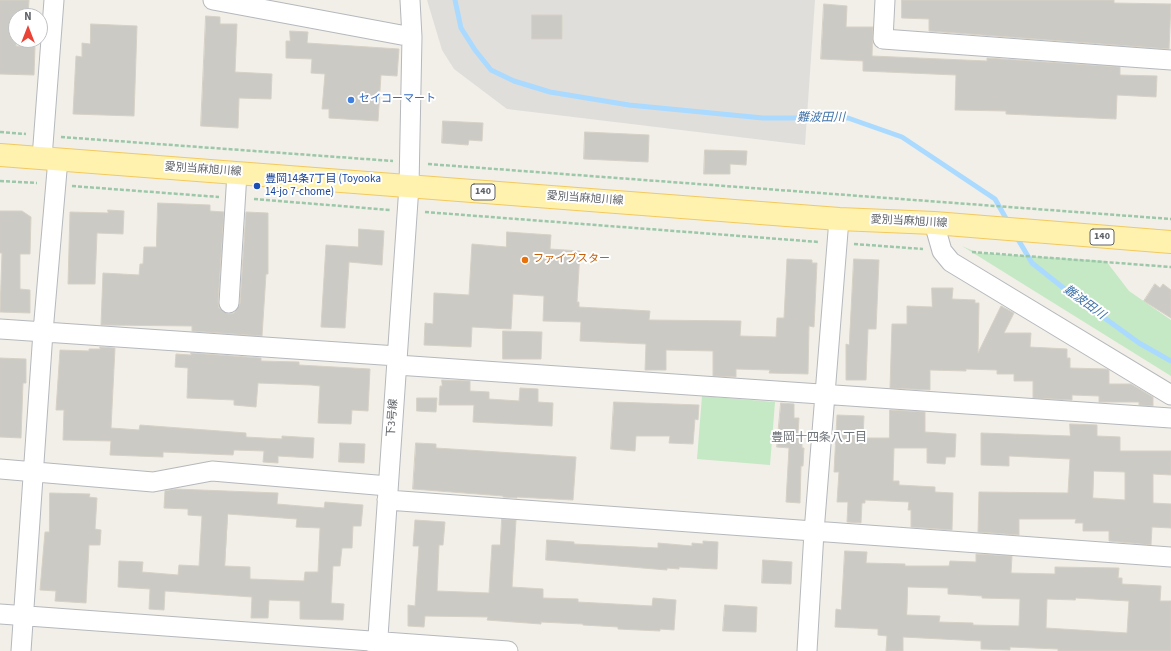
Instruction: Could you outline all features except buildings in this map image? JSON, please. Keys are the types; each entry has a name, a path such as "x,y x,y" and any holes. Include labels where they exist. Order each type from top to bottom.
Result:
{"main road":[{"name":"愛別当麻旭川線","path":"0,155 839,219 934,223 1171,242"}],"street":[{"path":"21,651 43,332 56,185 44,136 54,0"},
{"path":"213,0 412,37"},
{"name":"下3号線","path":"377,646 409,186 412,37 410,0"},
{"path":"885,0 883,39 1171,60"},
{"path":"229,303 237,173"},
{"path":"807,651 814,532 839,219"},
{"path":"934,223 942,250 951,262 1171,395"},
{"path":"0,329 826,394 1171,418"},
{"path":"0,469 152,482 212,471 388,493 814,532 1171,557"},
{"path":"0,614 377,646 501,651"}],"path":[{"path":"0,132 1171,219"},
{"path":"0,181 942,250"},
{"path":"971,252 1045,256 1171,267"}],"shaded area":[{"path":"427,0 815,0 805,145 507,109 454,69 442,50"}],"green space":[{"path":"962,246 978,253 1106,261 1129,291 1171,320 1171,376"},
{"path":"702,396 775,402 770,465 697,459"}],"waterway":[{"name":"難波田川","path":"455,0 461,28 475,50 491,70 514,81 550,92 629,105 763,118 848,118 902,137 995,199 1008,222"},
{"name":"難波田川","path":"1016,236 1032,263 1066,290 1139,343 1171,361"}],"place":[{"name":"セイコーマート","path":"351,100"},
{"name":"豊岡14条7丁目 (Toyooka 14-jo 7-chome)","path":"257,186"},
{"name":"ファイブスター","path":"525,260"}],"district":[{"name":"豊岡十四条八丁目","path":"819,438"}]}
